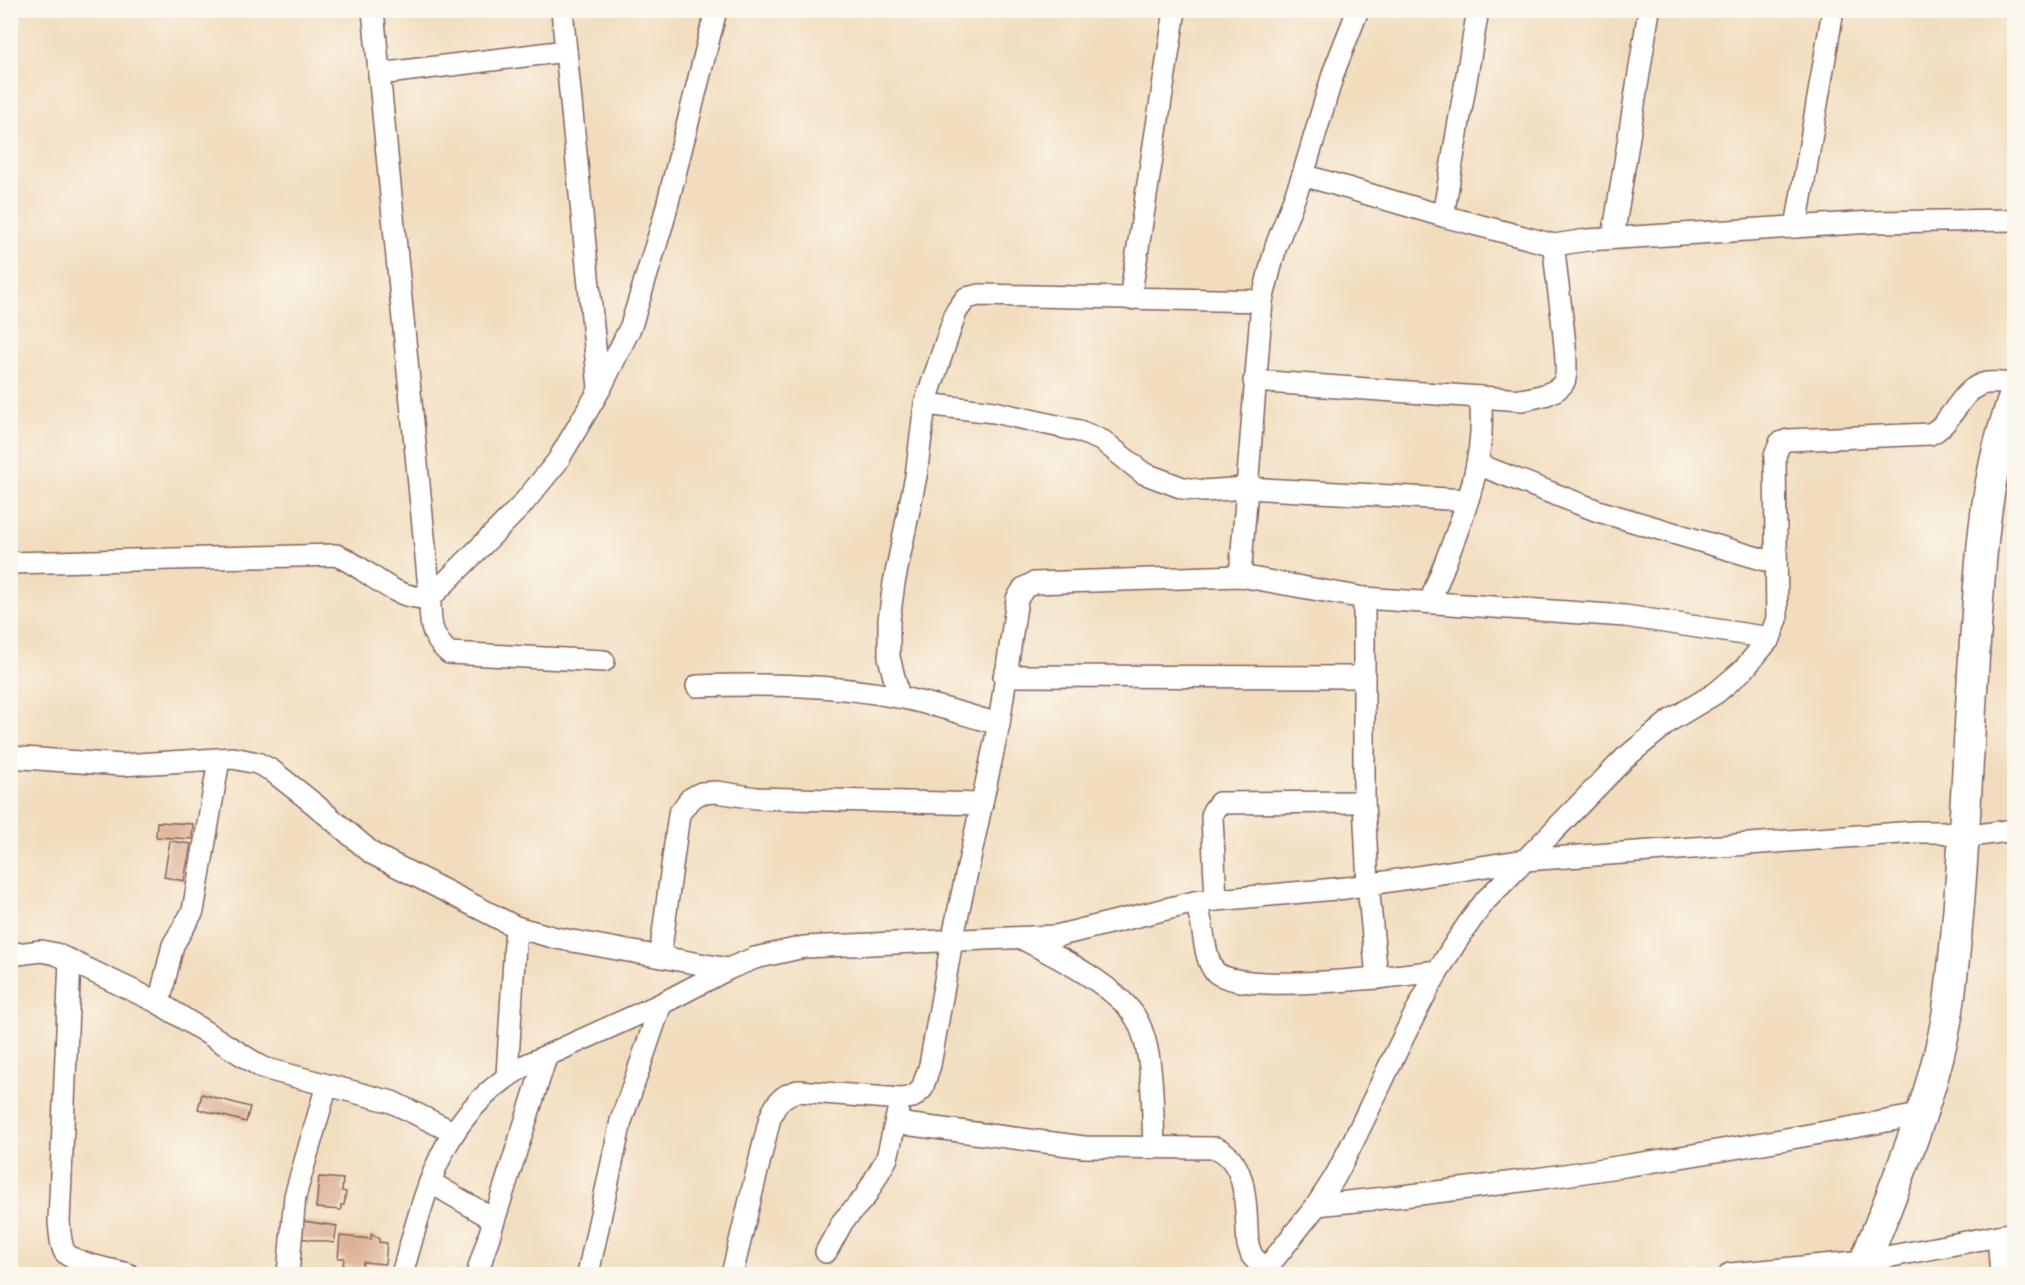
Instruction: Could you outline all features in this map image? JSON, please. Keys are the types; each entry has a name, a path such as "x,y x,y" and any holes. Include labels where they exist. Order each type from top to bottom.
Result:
{"highway":[{"path":"1863,1268 1919,1115 1939,1053 1950,998 1964,837 1982,545 1994,470 2014,397"}],"street":[{"path":"373,10 430,598 430,627 437,642 449,652 604,661"},
{"path":"562,10 600,389"},
{"path":"10,563 336,555 350,560 398,594 414,598 430,598 528,498 557,462 600,389 631,326 663,222 716,10"},
{"path":"1130,299 1175,10"},
{"path":"1240,576 1262,301 1276,246 1303,175 1334,71 1358,10"},
{"path":"1443,216 1478,10"},
{"path":"1613,238 1649,10"},
{"path":"1796,227 1833,10"},
{"path":"379,74 566,51"},
{"path":"1303,175 1443,216 1554,245 1613,238 1872,222 2014,220"},
{"path":"1254,381 1522,399 1554,392 1564,382 1567,356 1554,270 1554,245"},
{"path":"899,697 889,657 889,620 916,476 924,404 956,312 966,298 971,295 1262,301"},
{"path":"896,1123 1084,1147 1216,1148 1227,1152 1236,1162 1240,1175 1248,1245 1252,1256 1265,1273 1317,1205 1349,1150 1438,971 1467,924 1486,900 1625,758 1671,720 1716,693 1744,669 1770,638 1777,619 1775,456 1780,443 1788,440 1930,434 1945,424 1976,387 1985,383 2014,384"},
{"path":"1430,602 1467,500 1477,464 1482,435 1480,397"},
{"path":"924,404 994,412 1079,431 1103,441 1143,473 1183,488 1203,491 1246,488 1467,500"},
{"path":"1477,464 1598,511 1775,563"},
{"path":"732,1275 770,1118 776,1104 786,1094 798,1091 901,1099 913,1097 922,1089 930,1065 952,941 999,724 1004,676 1017,599 1024,588 1034,583 1240,576 1364,598 1625,616 1770,638"},
{"path":"1364,598 1364,802 1368,884 1377,978"},
{"path":"1004,676 1363,677"},
{"path":"697,686 783,684 846,688 899,697 999,724"},
{"path":"10,758 122,765 243,759 271,770 373,854 516,927 556,938 728,969"},
{"path":"159,1003 173,945 193,911 219,760"},
{"path":"660,956 679,814 690,799 701,793 717,792 756,798 982,804"},
{"path":"1364,802 1220,803 1213,811 1212,817 1204,925 1210,963 1214,972 1223,977 1243,982 1275,984 1377,978 1438,971"},
{"path":"402,1275 430,1182 453,1132 469,1110 507,1076 755,958 804,946 1023,939 1088,930 1206,901 1368,884 1525,860 1915,832 1942,832 1964,837 2014,830"},
{"path":"507,1076 516,927"},
{"path":"1023,939 1078,969 1125,1005 1135,1016 1146,1050 1154,1147"},
{"path":"10,955 41,951 70,960 159,1003 263,1068 392,1102 453,1132"},
{"path":"70,960 59,1210 62,1243 65,1252 73,1258 128,1275"},
{"path":"588,1275 621,1121 661,1004"},
{"path":"477,1275 546,1057"},
{"path":"288,1275 295,1196 327,1085"},
{"path":"826,1252 843,1221 865,1197 887,1158 901,1099"},
{"path":"1317,1205 1401,1197 1652,1161 1919,1115"},
{"path":"430,1182 493,1219"},
{"path":"1730,1275 1863,1268 2006,1235 2001,1275"}],"building":[{"path":"157,822 193,824 192,839 156,837"},
{"path":"170,841 191,844 184,881 164,877"},
{"path":"202,1094 250,1107 246,1122 198,1109"},
{"path":"319,1177 343,1179 342,1191 346,1192 341,1210 316,1208"},
{"path":"296,1220 337,1226 334,1243 293,1237"},
{"path":"371,1234 379,1238 379,1242 387,1243 385,1264 363,1262 362,1267 343,1265 344,1258 338,1258 340,1236 371,1239"}]}
